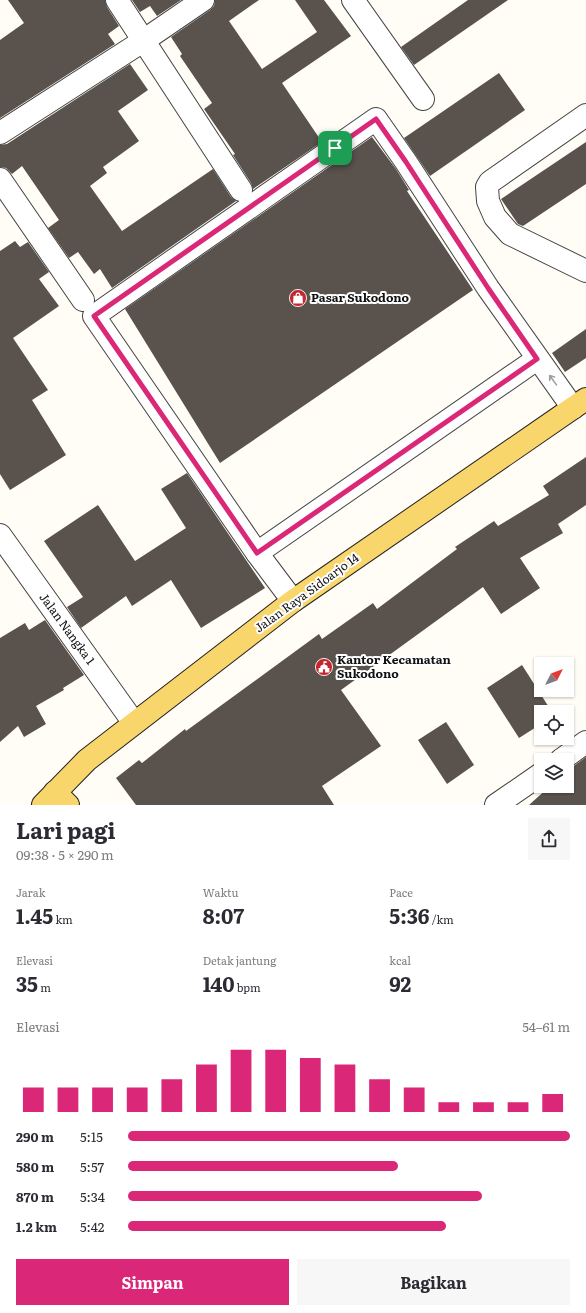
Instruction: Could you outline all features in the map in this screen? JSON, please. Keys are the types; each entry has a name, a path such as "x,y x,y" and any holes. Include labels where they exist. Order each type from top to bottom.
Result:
{"main road":[{"name":"Jalan Raya Sidoarjo 14","path":"55,801 87,760 293,601 579,404"}],"street":[{"path":"117,0 193,114 241,190"},
{"path":"0,133 143,41 203,0"},
{"path":"353,0 423,99"},
{"path":"586,115 490,182 486,187 488,201 495,217 510,234 586,272"},
{"path":"293,601 257,553 94,316 376,119 537,359 579,404"},
{"path":"0,179 84,300"},
{"path":"257,553 537,359"},
{"name":"Jalan Nangka 1","path":"0,535 134,723"},
{"path":"571,753 586,742"},
{"path":"496,805 534,779"}],"building":[{"path":"8,0 105,0 107,7 119,26 108,34 115,44 0,118 0,40 24,23"},
{"path":"132,0 181,0 157,16 150,6 140,12"},
{"path":"215,0 259,0 229,21 262,69 317,32 295,0 324,0 351,36 282,83 322,142 253,189 251,183 233,155 235,154 204,109 212,103 180,56 182,54 171,37 210,10 214,6"},
{"path":"468,0 508,0 414,65 401,47"},
{"path":"130,64 148,90 118,111 139,141 103,167 107,173 90,186 122,231 213,169 231,197 236,201 112,288 100,269 94,274 78,252 69,258 48,228 59,220 22,166 12,174 6,168 0,167 0,145 7,144"},
{"path":"499,73 525,110 430,176 404,138"},
{"name":"Pasar Sukodono","path":"372,137 396,169 409,190 407,191 473,290 220,463 125,309"},
{"path":"586,142 586,184 523,226 518,224 501,199"},
{"path":"15,241 20,247 28,242 49,272 39,279 59,306 13,338 48,390 32,400 66,455 10,490 0,474 0,251"},
{"path":"586,329 586,358 565,372 552,353"},
{"path":"586,457 586,505 558,524 563,533 520,558 540,588 501,614 483,587 341,690 381,746 322,786 334,805 136,805 116,778 139,760 142,763 185,729 186,731 319,634 322,639 373,603 377,609 457,549 455,547 494,521 498,526 549,495 543,486"},
{"path":"187,473 265,588 201,628 171,580 132,606 126,596 81,628 67,607 83,597 44,541 98,505 135,561 186,528 161,489"},
{"path":"45,620 84,675 63,688 64,690 36,706 46,724 24,737 18,726 0,742 0,638 25,623 29,630"},
{"path":"522,665 534,684 534,697 542,697 548,705 534,705 534,728 519,738 487,688"},
{"path":"446,722 474,765 447,784 418,740"},
{"path":"586,757 586,805 529,805 542,793 574,793 574,766"}],"place":[{"name":"Pasar Sukodono","path":"298,298"},
{"name":"Kantor Kecamatan Sukodono","path":"324,667"}],"route":[{"path":"376,119 537,359 257,553 94,316 335,148 376,119"}]}
